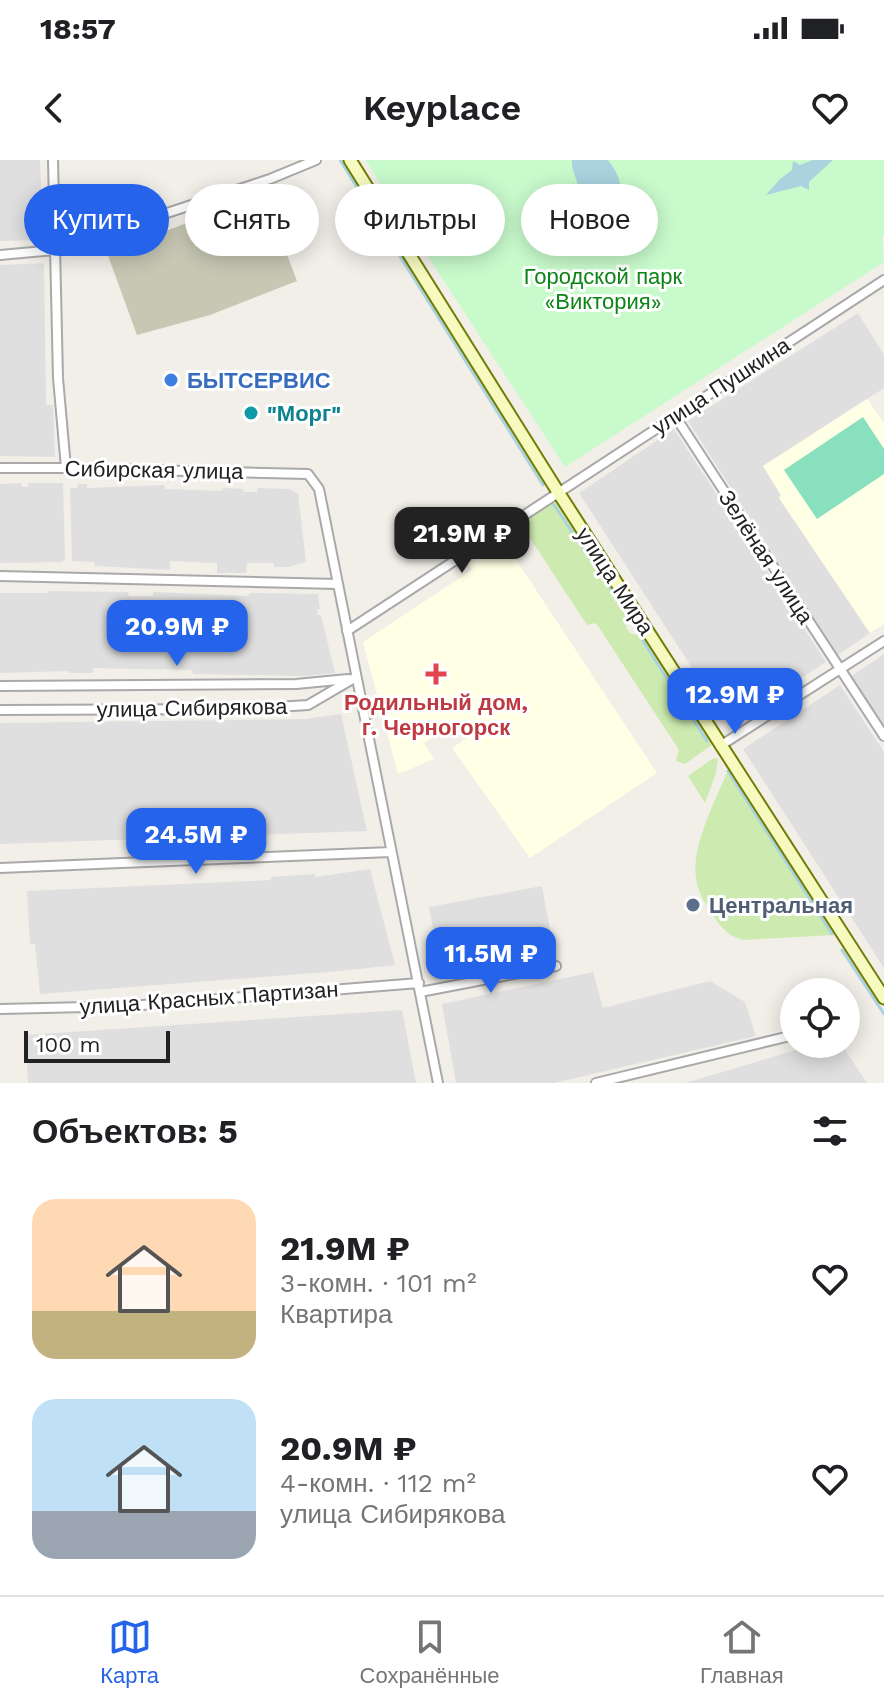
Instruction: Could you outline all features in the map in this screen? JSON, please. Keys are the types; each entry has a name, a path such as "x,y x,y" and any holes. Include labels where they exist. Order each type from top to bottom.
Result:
{"main road":[{"name":"улица Мира","path":"350,160 558,492 884,998"}],"street":[{"path":"53,160 54,184"},
{"path":"169,212 270,179 316,160"},
{"path":"0,255 24,253"},
{"path":"55,256 58,378 66,468"},
{"name":"улица Пушкина","path":"347,631 884,280"},
{"name":"Зелёная улица","path":"675,416 884,736"},
{"name":"Сибирская улица","path":"0,468 308,474 319,489 337,584"},
{"path":"0,576 337,584 438,1083"},
{"path":"720,746 884,641"},
{"name":"улица Сибирякова","path":"0,686 321,683 356,677"},
{"name":"улица Сибирякова","path":"0,710 248,709 308,705 356,677"},
{"path":"0,868 391,852"},
{"name":"улица Красных Партизан","path":"0,1009 130,1006 419,988 556,966"},
{"path":"596,1083 780,1038"}],"shaded area":[{"path":"0,160 40,160 41,184 24,184 24,240 0,241"},
{"path":"185,224 185,256 288,256 297,281 210,315 137,335 108,256 169,256 169,230"},
{"path":"44,263 46,405 53,405 55,457 0,456 0,265"},
{"path":"858,313 884,355 884,388 763,466 781,496 779,498 870,633 838,655 688,421"},
{"path":"867,399 884,423 884,624 870,633 779,498 781,495 763,466"},
{"path":"674,429 826,662 729,725 579,493"},
{"path":"21,483 22,487 28,487 28,483 63,483 65,559 62,562 0,563 0,484"},
{"path":"78,484 87,484 87,488 164,485 165,489 222,491 223,488 243,489 244,492 257,492 258,488 290,489 298,494 306,562 288,567 274,567 274,563 247,563 246,573 217,573 217,563 170,561 170,570 95,566 94,562 72,561 70,488 77,488"},
{"path":"503,540 657,773 530,858 452,748 467,738 457,722 424,743 434,759 398,774 363,642 472,570 468,563"},
{"path":"128,592 129,596 153,596 153,592 247,596 251,593 318,594 318,615 321,615 335,673 304,676 193,674 192,670 93,668 93,673 0,673 0,593"},
{"path":"884,654 884,730 850,677"},
{"path":"840,685 884,752 884,968 743,749"},
{"path":"341,714 367,831 0,844 0,723 306,719"},
{"path":"370,869 395,965 40,994 35,944 30,944 27,891 270,880 271,877 315,874 315,877"},
{"path":"542,886 552,941 439,963 429,907"},
{"path":"593,972 603,1008 710,981 745,1002 756,1036 554,1083 456,1083 442,1004"},
{"path":"402,1010 416,1083 28,1083 25,1035"},
{"path":"780,1055 780,1058 850,1058 867,1083 685,1083"}],"green space":[{"name":"Городской парк «Виктория»","path":"365,160 884,160 884,262 565,467 428,256 505,256 505,184 381,184"},
{"path":"863,417 884,449 884,474 817,519 784,470"},
{"path":"555,501 630,615 626,628 630,633 643,637 712,745 685,764 676,761 679,750 596,623 587,625 524,529 528,519"},
{"path":"718,758 716,773 705,803 688,776"},
{"path":"728,770 834,935 743,940 728,933 714,917 700,893 696,861 703,829"}],"water":[{"path":"572,160 608,160 620,184 577,184"},
{"path":"813,160 833,160 809,182 809,190 801,186 766,195 792,170 793,161 800,165"}],"waterway":[{"path":"340,160 543,485"},
{"path":"554,505 627,613"},
{"path":"643,641 707,741"},
{"path":"728,771 832,934"},
{"path":"842,950 884,1014"}],"place":[{"name":"БЫТСЕРВИС","path":"171,380"},
{"name":"\"Морг\"","path":"251,413"},
{"name":"Родильный дом, г. Черногорск","path":"436,674"},
{"name":"Центральная","path":"693,905"}]}
